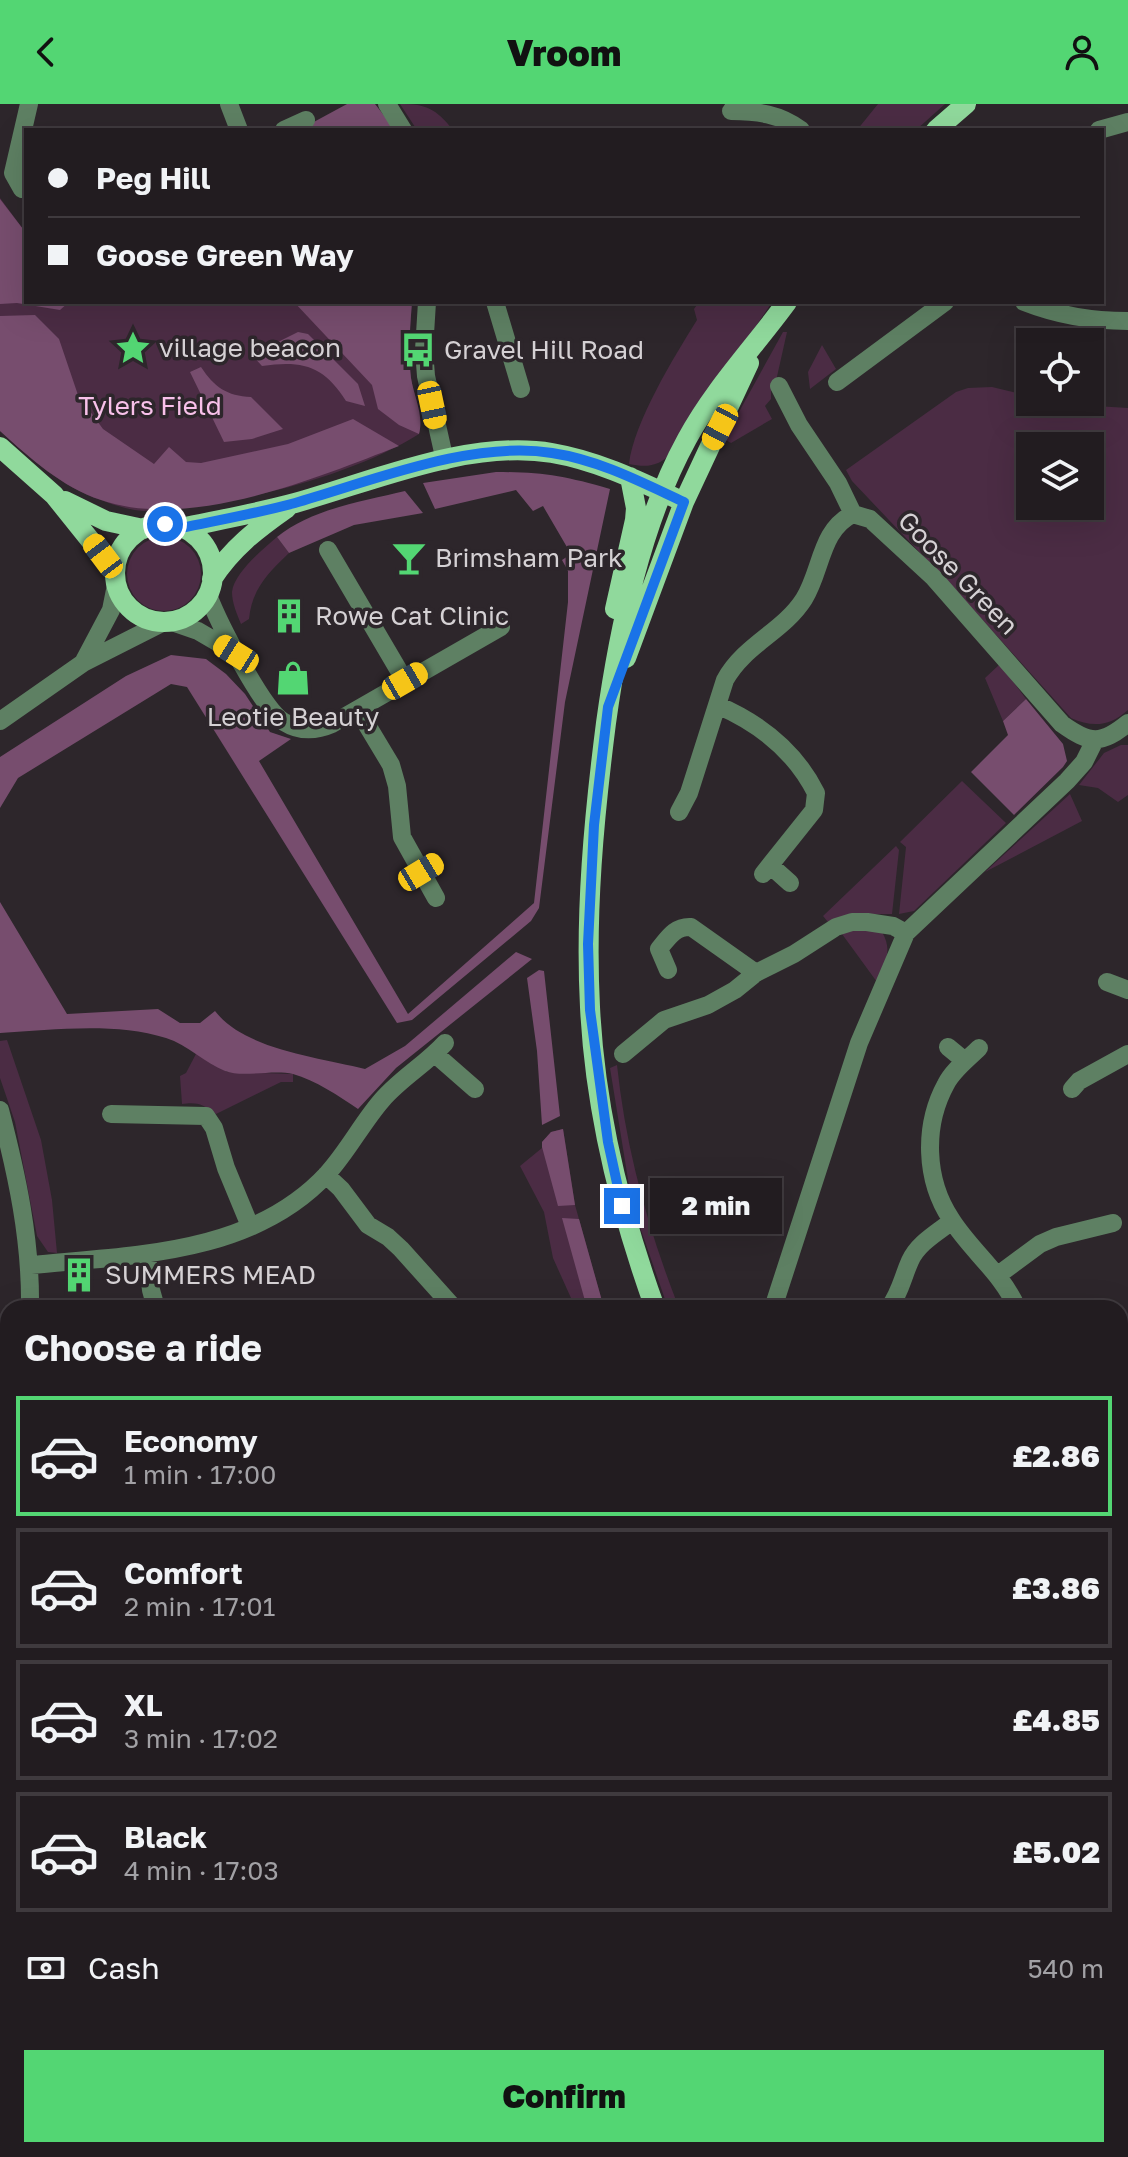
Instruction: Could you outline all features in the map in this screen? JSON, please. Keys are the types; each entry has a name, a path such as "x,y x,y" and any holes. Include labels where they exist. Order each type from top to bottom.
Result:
{"main road":[{"path":"938,128 966,104"},
{"path":"652,1300 628,1227 611,1156 596,1070 590,1010 588,944 591,867 608,707 618,644 647,536 663,492 704,410 786,304"},
{"path":"608,707 684,502 759,341"},
{"path":"0,447 54,495 115,578 121,598 130,609 142,617 168,622 186,617 198,608 222,564 247,537 293,503"},
{"path":"181,528 293,503 445,461 498,451 550,452 590,462 684,502"},
{"path":"618,644 615,619 617,592 636,508 630,477"},
{"path":"54,495 106,521 143,529 165,524 195,536 205,548 211,563 210,587"},
{"path":"115,578 123,545 143,529"}],"street":[{"path":"22,189 13,173 29,104"},
{"path":"229,104 238,128"},
{"path":"387,104 402,128"},
{"path":"730,115 756,111 775,115 798,128"},
{"path":"288,128 306,120"},
{"path":"1104,129 1128,122"},
{"path":"427,304 426,376 445,461"},
{"path":"499,304 521,389"},
{"path":"837,382 942,304"},
{"path":"1029,304 1046,311 1082,318 1128,321"},
{"path":"841,354 853,369"},
{"path":"679,812 689,793 725,680 734,663 803,602 830,534 836,524 853,514 838,483 799,425 779,386"},
{"name":"Goose Green","path":"853,514 870,519 934,578 1062,724 1080,736 1095,740"},
{"path":"328,550 405,681"},
{"path":"83,663 111,610 115,578"},
{"path":"210,587 236,654 270,708 286,723 309,730 320,729 358,710 501,627"},
{"path":"0,721 83,663 168,622 198,631 236,654"},
{"path":"717,705 754,724 782,746 825,792 767,870 790,883"},
{"path":"358,710 395,775 404,845 429,867 436,898"},
{"path":"776,1300 859,1043 906,933 1067,781 1084,762 1095,740 1112,736 1127,726"},
{"path":"689,793 707,801"},
{"path":"623,1054 664,1020 708,1005 825,932 852,922 893,926 906,933"},
{"path":"668,970 659,949 674,931 683,926 691,927 756,973"},
{"path":"1107,982 1128,990"},
{"path":"948,1047 965,1061"},
{"path":"979,1048 947,1081 934,1109 929,1143 938,1197 952,1221 998,1275 1012,1300"},
{"path":"31,1265 147,1255 199,1244 276,1213 326,1175 380,1102 440,1049 475,1089"},
{"path":"1072,1089 1079,1081 1128,1054"},
{"path":"0,1110 19,1188 31,1265 30,1300"},
{"path":"111,1114 206,1116 214,1128 226,1168 250,1226"},
{"path":"326,1175 341,1189 368,1225 401,1249 447,1300"},
{"path":"895,1300 910,1260 920,1246 952,1221"},
{"path":"998,1275 1040,1244 1113,1223"},
{"path":"147,1255 154,1300"}],"green space":[{"path":"400,104 430,109 451,128 416,128"},
{"path":"878,104 945,104 918,128 859,128"},
{"name":"Tylers Field","path":"0,198 24,230 24,304 412,304 410,368 419,413 419,434 364,462 301,484 235,500 138,510 111,504 73,488 47,471 0,431"},
{"path":"698,304 771,304 673,452 653,465 629,464 638,429 697,320 694,309"},
{"path":"783,332 787,332 776,381 771,385 771,399 765,406 772,419 731,443 724,439"},
{"path":"822,345 836,369 810,389 808,372"},
{"path":"992,387 1016,393 1016,416 1104,416 1104,407 1128,408 1128,710 1115,719 1094,724 1071,718 852,481 846,470 956,392"},
{"path":"164,537 178,540 190,548 198,560 201,574 198,588 190,600 178,608 164,611 150,608 138,600 130,588 127,574 130,560 138,548 150,540"},
{"path":"277,537 289,553 262,582 249,619 241,624 233,600 234,585 250,562"},
{"path":"1000,664 1026,699 1003,721 985,678"},
{"path":"1128,745 1128,795 1118,802 1098,788 1079,785 1104,753"},
{"path":"962,781 1006,823 914,911 899,914 906,847 900,842"},
{"path":"1070,794 1082,821 985,872"},
{"path":"896,846 899,850 892,914 855,914 828,922 823,916"},
{"path":"852,929 882,932 887,957 877,982 842,934"},
{"path":"7,1040 41,1140 52,1200 57,1253 48,1252 37,1236 15,1122 0,1078 0,1041"},
{"path":"197,1052 227,1072 293,1074 293,1082 281,1082 216,1114 200,1104 182,1104 180,1076 186,1073"},
{"path":"617,1065 626,1128 640,1189 676,1300 665,1300 632,1204 610,1068"},
{"path":"563,1129 575,1205 602,1300 567,1300 571,1298 553,1258 544,1212 520,1166 542,1148 542,1142 551,1132"}],"shaded area":[{"path":"347,104 375,104 393,127 392,128 303,128"},
{"path":"0,199 24,230 24,304 67,304 60,310 17,303 0,304"},
{"path":"296,304 412,304 410,368 419,413 419,434 399,425 378,409 372,385"},
{"path":"35,315 59,339 78,395 103,429 154,464 169,447 186,462 201,463 288,444 353,419 399,446 292,485 213,505 173,509 136,508 101,500 60,480 0,431 0,316"},
{"path":"298,332 308,334 358,384 365,406 346,401 329,380 311,368 289,364 262,366 252,355"},
{"path":"201,367 222,389 251,397 283,429 252,439 224,442 190,372"},
{"path":"496,472 553,476 610,489 565,702 539,908 531,921 412,1020 397,1023 187,687 171,684 18,778 0,808 0,757 126,676 171,655 206,659 245,694 270,732 291,739 259,761 408,1014 534,903 568,602 568,571 562,560 571,554 543,506 533,511 516,490 435,509 423,483"},
{"path":"405,491 423,513 354,525 289,553 277,537 322,513"},
{"path":"1026,699 1063,744 1067,761 1014,815 971,772 1008,735 1003,721"},
{"path":"0,902 67,1014 158,1009 180,1023 200,1023 215,1011 228,1024 264,1043 365,1069 405,1046 516,952 532,959 396,1068 358,1109 327,1089 293,1074 232,1073 174,1041 146,1033 83,1028 0,1033"},
{"path":"539,970 544,971 560,1116 542,1125 537,1051 527,978"},
{"path":"563,1129 575,1205 558,1206 542,1142 551,1132"},
{"path":"562,1218 579,1219 602,1300 585,1300"}],"place":[{"name":"village beacon","path":"133,348"},
{"name":"Gravel Hill Road","path":"418,350"},
{"name":"Brimsham Park","path":"409,558"},
{"name":"Rowe Cat Clinic","path":"289,616"},
{"name":"Leotie Beauty","path":"293,678"},
{"name":"SUMMERS MEAD","path":"79,1275"}],"route":[{"path":"165,524 181,528 293,503 445,461 520,450 550,452 590,462 684,502 608,707 594,825 588,944 590,1010 596,1070 622,1206"}]}
